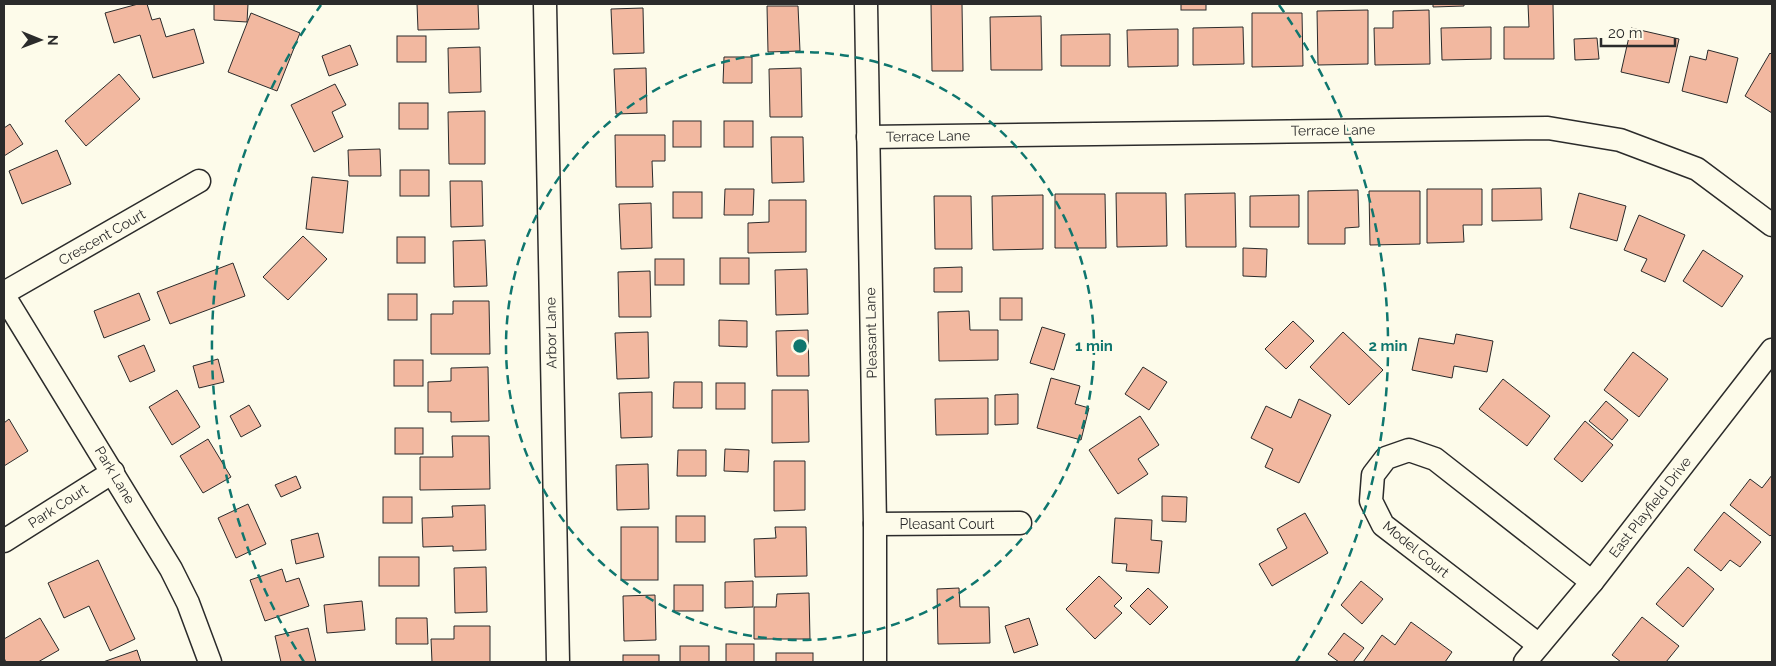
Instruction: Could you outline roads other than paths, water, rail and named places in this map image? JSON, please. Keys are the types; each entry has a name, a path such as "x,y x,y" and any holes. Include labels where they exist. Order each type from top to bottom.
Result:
{"street":[{"name":"Arbor Lane","path":"545,4 558,662"},
{"name":"Pleasant Lane","path":"866,4 875,524 875,662"},
{"name":"Terrace Lane","path":"868,137 1548,128 1620,140 1697,169 1772,225"},
{"name":"Crescent Court","path":"4,295 199,181"},
{"name":"Park Lane","path":"4,295 171,570 188,603 210,662"},
{"name":"East Playfield Drive","path":"1525,662 1592,582 1772,350"},
{"name":"Model Court","path":"1539,645 1383,524 1371,501 1373,475 1386,458 1409,450 1435,459 1592,582"},
{"name":"Park Court","path":"4,541 113,472"},
{"name":"Pleasant Court","path":"875,524 1020,523"}]}
